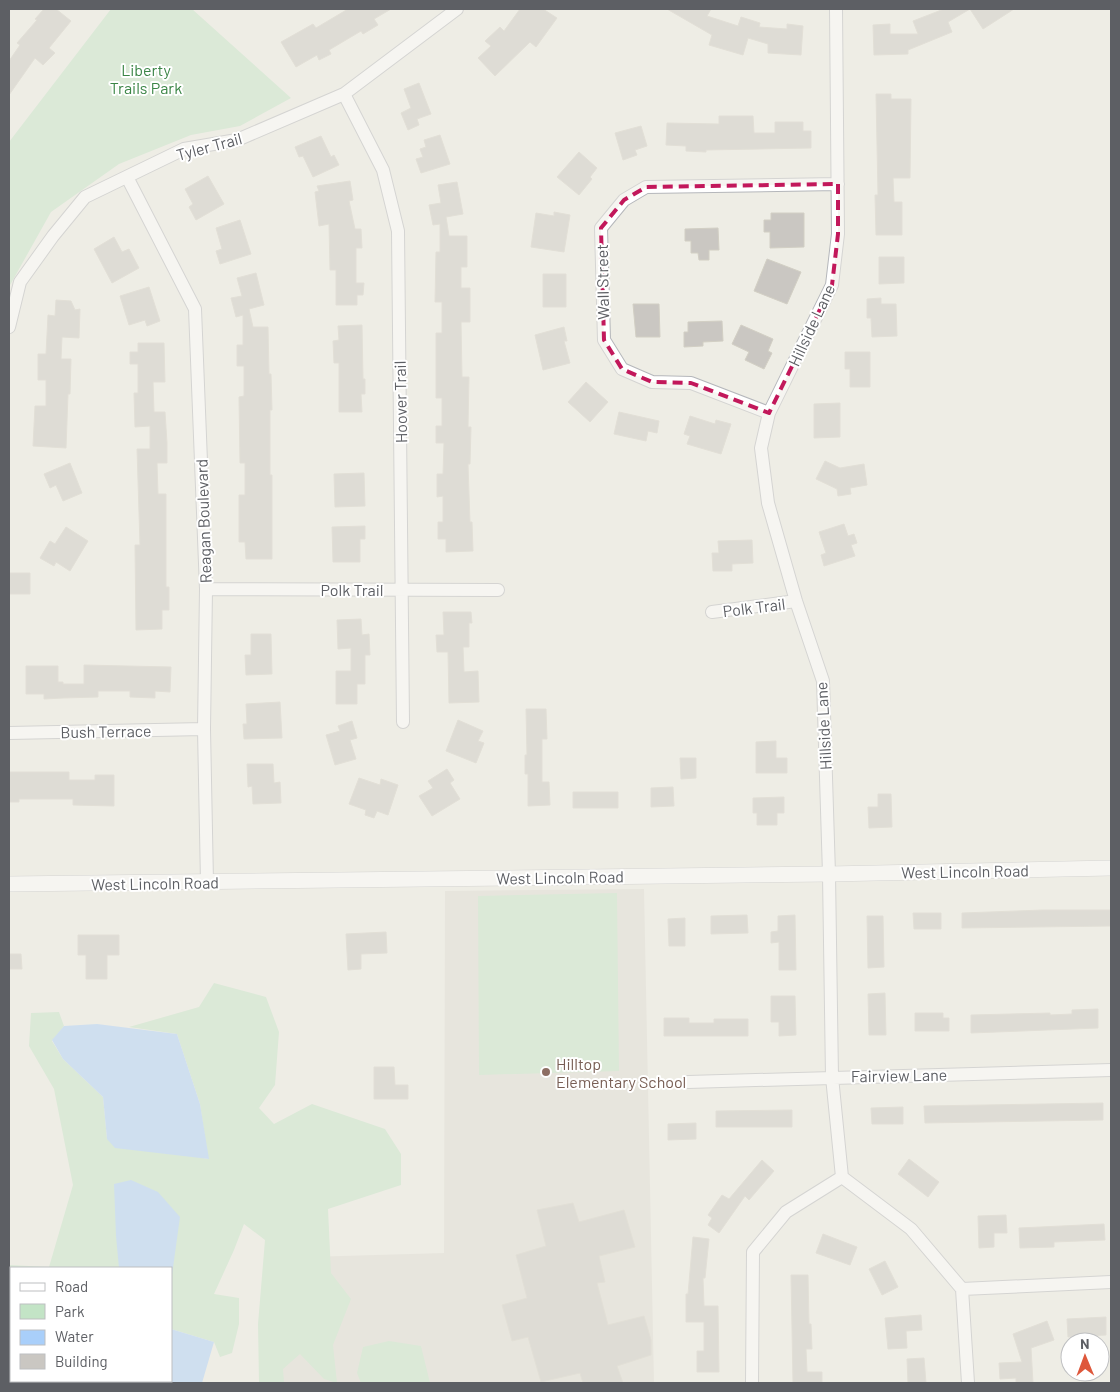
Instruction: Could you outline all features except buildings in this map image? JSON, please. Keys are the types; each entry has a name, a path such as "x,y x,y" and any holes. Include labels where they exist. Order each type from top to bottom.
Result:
{"street":[{"name":"Tyler Trail","path":"9,327 20,282 53,236 86,197 184,149 237,140 344,94 458,9"},
{"name":"Hillside Lane","path":"836,9 838,234 832,284 769,413 761,448 768,503 796,601 823,681 829,874 832,1077 842,1177"},
{"name":"Hoover Trail","path":"344,94 383,170 398,231 403,722"},
{"name":"Reagan Boulevard","path":"127,177 195,309 206,588 204,729 207,882"},
{"name":"Wall Street","path":"769,413 691,383 652,382 622,369 604,340 601,228 624,200 646,187 838,184"},
{"name":"Polk Trail","path":"206,588 498,590"},
{"name":"Polk Trail","path":"712,612 796,601"},
{"name":"Bush Terrace","path":"9,733 204,729"},
{"name":"West Lincoln Road","path":"9,884 829,874 1111,868"},
{"name":"Fairview Lane","path":"688,1082 1111,1070"},
{"path":"752,1383 753,1252 786,1212 842,1177 911,1229 962,1289 968,1383"},
{"path":"962,1289 1111,1282"}],"highlighted area":[{"path":"838,184 838,234 832,285 769,413 691,383 652,382 622,369 604,340 601,228 624,200 646,187"}],"shaded area":[{"name":"Hilltop Elementary School","path":"644,889 654,1383 270,1383 272,1258 444,1253 445,891"}],"green space":[{"name":"Liberty Trails Park","path":"111,9 192,9 291,98 240,126 191,135 119,164 51,212 9,287 9,142"},
{"path":"617,893 619,1071 479,1075 478,896"},
{"path":"214,983 266,997 279,1032 275,1085 259,1108 274,1124 312,1104 385,1129 401,1154 401,1185 328,1209 331,1273 351,1299 333,1345 337,1383 324,1379 300,1354 283,1369 284,1383 259,1383 258,1324 265,1240 244,1224 214,1294 239,1298 239,1324 232,1353 220,1357 214,1342 172,1329 172,1267 49,1267 73,1185 54,1089 29,1046 31,1013 59,1012 64,1026 52,1041 63,1059 103,1097 107,1139 208,1159 200,1104 177,1034 129,1027 199,1007"},
{"path":"9,1265 49,1267 10,1267 9,1320"},
{"path":"389,1341 421,1346 430,1383 361,1383 357,1373 363,1347"}],"water":[{"path":"97,1024 177,1034 200,1104 209,1159 115,1148 107,1139 103,1097 63,1059 52,1040 64,1026"},
{"path":"131,1180 158,1192 180,1217 172,1275 172,1267 119,1267 114,1184"},
{"path":"172,1329 214,1342 202,1383 9,1383 9,1369 10,1382 172,1382"}],"place":[{"name":"Hilltop Elementary School","path":"546,1072"}]}
